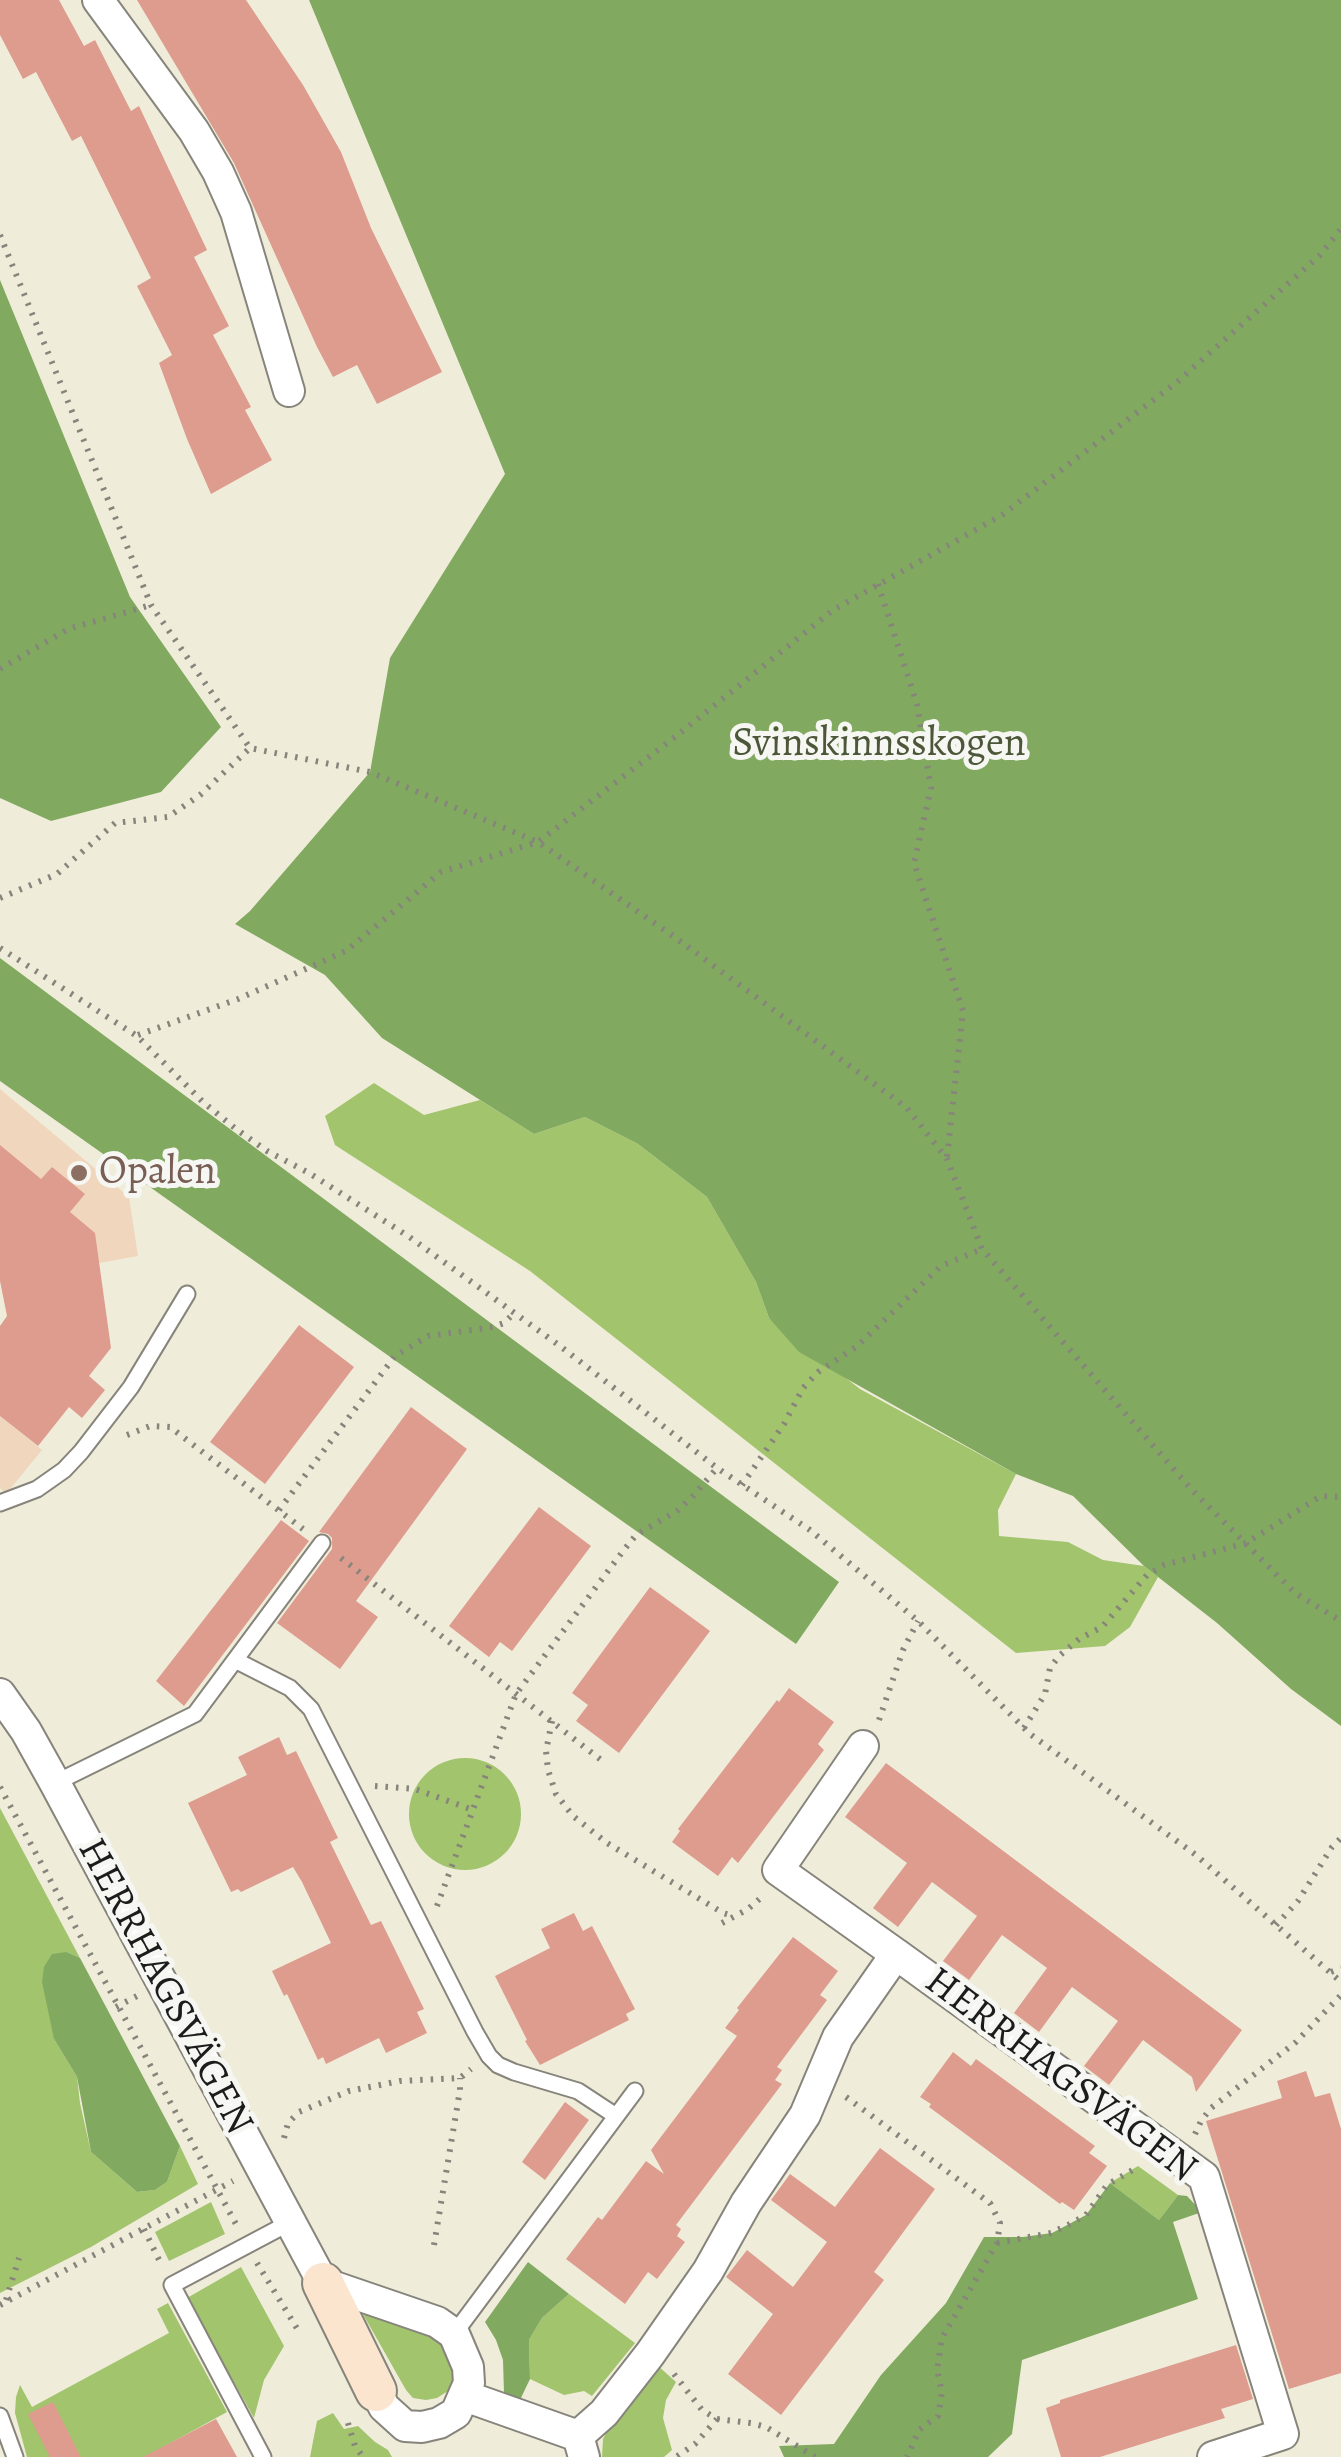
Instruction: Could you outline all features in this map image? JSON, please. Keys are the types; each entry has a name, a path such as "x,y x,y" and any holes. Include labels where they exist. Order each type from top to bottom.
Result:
{"street":[{"path":"98,0 194,131 218,172 236,212 289,391"},
{"name":"HERRHAGSVÄGEN","path":"0,1694 55,1782 323,2284 384,2407 404,2426 439,2423 456,2413 465,2396 581,2446 708,2271 746,2203 804,2116 838,2038 896,1954"},
{"path":"786,1875 778,1870 863,1746"},
{"name":"HERRHAGSVÄGEN","path":"786,1875 1204,2177 1286,2446 1213,2457"},
{"path":"323,2284 437,2322 454,2334 468,2367 465,2396"}],"lane":[{"path":"0,1503 38,1489 64,1470 132,1387 187,1294"},
{"path":"55,1782 196,1714 322,1542"},
{"path":"235,1660 290,1688 312,1710 489,2056 514,2072 578,2091 616,2116"},
{"path":"454,2334 634,2091"},
{"path":"263,2457 172,2285 289,2223"},
{"path":"0,2416 15,2457"}],"path":[{"path":"137,1036 238,1000 346,951 441,872 538,842 833,610 1002,515 1177,382 1319,256 1341,229"},
{"path":"0,235 150,605 250,748 370,772 538,842 907,1108 947,1159 982,1249 1192,1490 1296,1592 1341,1621"},
{"path":"878,584 917,704 931,788 914,863 963,1011 947,1159"},
{"path":"0,668 68,629 150,605"},
{"path":"0,898 57,874 115,823 168,817 200,795 250,748"},
{"path":"0,948 137,1036 203,1102 267,1151 308,1172 408,1236 717,1468 810,1530 918,1620 1024,1728 1196,1855 1341,1982"},
{"path":"742,1484 784,1424 803,1388 818,1372 856,1347 940,1266 982,1249"},
{"path":"279,1510 395,1356 428,1336 493,1328 514,1313"},
{"path":"94,1436 124,1436 150,1426 170,1428 604,1762"},
{"path":"426,1936 516,1694 636,1536 678,1510 717,1468"},
{"path":"1024,1728 1044,1694 1050,1668 1080,1639 1102,1627 1147,1576 1164,1565 1246,1544 1321,1496 1341,1497"},
{"path":"863,1746 876,1727 903,1650 918,1620"},
{"path":"552,1721 546,1750 548,1770 556,1794 574,1816 607,1843 734,1916"},
{"path":"349,1784 414,1789 473,1810"},
{"path":"0,1787 217,2190"},
{"path":"1276,1925 1298,1902 1341,1838"},
{"path":"722,1923 748,1908 786,1875"},
{"path":"1331,1972 1341,1968"},
{"path":"1181,2160 1210,2108 1296,2042 1341,1994"},
{"path":"116,2007 138,1995"},
{"path":"3,2303 283,2154 288,2123 309,2106 388,2082 460,2078 489,2056"},
{"path":"434,2245 460,2078"},
{"path":"173,2111 184,2105"},
{"path":"882,2123 990,2203 1000,2223 998,2243 942,2338 937,2370 942,2392 938,2416 919,2430 907,2457"},
{"path":"998,2243 1052,2233 1068,2225 1086,2214 1110,2183"},
{"path":"144,2229 172,2285"},
{"path":"3,2303 19,2258"},
{"path":"686,2390 705,2414 766,2428 814,2457"},
{"path":"676,2457 695,2444 717,2419"},
{"path":"348,2424 355,2446 364,2457"}],"shaded area":[{"name":"Opalen","path":"0,1089 129,1197 138,1256 99,1263 70,1212 81,1198 52,1167 41,1179 0,1158"},
{"path":"0,1416 42,1450 6,1494 0,1488"}],"green space":[{"name":"Svinskinnsskogen","path":"309,0 1341,0 1341,1726 1144,1566 1073,1496 1016,1474 799,1352 769,1318 756,1282 707,1197 638,1144 585,1117 534,1134 382,1038 325,975 235,924 370,772 390,658 505,474"},
{"path":"0,280 130,597 221,727 161,792 51,821 0,798"},
{"path":"0,958 839,1582 796,1644 0,1081"},
{"path":"374,1083 424,1115 480,1100 534,1134 585,1117 638,1144 707,1197 756,1282 769,1318 860,1389 1016,1474 998,1510 999,1536 1068,1542 1103,1560 1144,1566 1158,1577 1130,1627 1105,1646 1016,1653 530,1271 335,1145 325,1116"},
{"path":"465,1758 486,1762 505,1774 517,1793 521,1814 517,1835 505,1854 486,1866 465,1870 444,1866 425,1854 413,1835 409,1814 413,1793 425,1774 444,1762"},
{"path":"0,1808 80,1958 67,1952 54,2039 77,2077 91,2152 137,2192 155,2190 167,2182 180,2146 198,2184 91,2247 0,2293"},
{"path":"67,1952 80,1958 180,2146 167,2182 155,2190 137,2192 91,2152 77,2077 54,2039 42,1982 44,1967 52,1954"},
{"path":"1138,2166 1178,2195 1159,2220 1110,2183"},
{"path":"1110,2183 1159,2220 1178,2195 1187,2196 1202,2212 1173,2222 1198,2299 1022,2360 1012,2434 988,2457 784,2457 779,2446 834,2444 881,2375 946,2303 984,2237 1052,2233 1086,2215"},
{"path":"211,2202 225,2234 169,2261 155,2232"},
{"path":"528,2262 569,2294 542,2318 529,2340 530,2379 520,2400 504,2393 503,2360 485,2322"},
{"path":"241,2267 284,2346 264,2380 254,2418 187,2298"},
{"path":"569,2294 635,2343 592,2396 584,2391 564,2395 530,2379 529,2340 542,2318"},
{"path":"168,2303 227,2412 145,2457 27,2457 15,2413 20,2385 32,2407 169,2333 157,2309"},
{"path":"365,2312 415,2325 439,2340 454,2369 454,2381 448,2391 437,2398 413,2398"},
{"path":"657,2365 676,2382 666,2400 663,2418 672,2450 664,2457 602,2457 603,2439 610,2425"},
{"path":"333,2413 344,2429 358,2426 392,2457 310,2457 317,2421"}],"building":[{"path":"0,0 59,0 84,46 95,40 131,111 139,106 207,250 194,257 229,326 213,335 251,407 245,410 272,460 211,494 159,363 172,355 137,286 151,278 81,136 72,141 36,72 23,79 0,35"},
{"path":"137,0 246,0 303,85 341,152 371,228 442,372 377,404 357,365 333,377 234,163"},
{"name":"Opalen","path":"0,1145 41,1179 52,1167 85,1194 70,1212 95,1233 111,1348 89,1376 105,1390 82,1418 69,1407 38,1446 0,1416 0,1326 7,1316 0,1281"},
{"path":"299,1325 354,1367 265,1484 210,1442"},
{"path":"411,1407 467,1449 356,1601 378,1617 340,1669 277,1623 332,1549 332,1538 319,1532"},
{"path":"539,1507 591,1546 512,1651 500,1642 489,1657 449,1626"},
{"path":"281,1520 309,1541 184,1706 156,1681"},
{"path":"650,1587 710,1631 619,1753 576,1721 588,1705 572,1693"},
{"path":"789,1688 834,1722 818,1744 824,1750 738,1863 732,1857 718,1876 672,1842 678,1829"},
{"path":"279,1737 287,1755 296,1751 338,1838 330,1842 362,1907 371,1925 381,1921 424,2009 417,2012 427,2033 386,2053 379,2038 326,2064 323,2057 318,2060 272,1971 331,1943 302,1882 293,1867 241,1892 231,1892 188,1803 247,1775 238,1757"},
{"path":"886,1763 1242,2030 1196,2092 1192,2077 1143,2040 1109,2085 1084,2066 1118,2021 1072,1987 1039,2032 1014,2013 1047,1968 1002,1935 969,1980 943,1961 977,1916 932,1882 898,1927 873,1908 907,1863 845,1817"},
{"path":"574,1913 583,1931 592,1926 635,2009 626,2014 629,2020 540,2065 495,1976 550,1948 541,1929"},
{"path":"793,1937 838,1971 820,1995 827,2000 777,2067 782,2070 775,2080 782,2084 676,2225 681,2229 677,2236 685,2242 657,2279 648,2272 625,2304 566,2259 598,2217 602,2220 646,2161 664,2174 651,2150 737,2036 725,2028"},
{"path":"953,2052 971,2066 976,2059 1095,2146 1089,2153 1107,2166 1074,2210 1060,2204 920,2097"},
{"path":"1306,2071 1315,2097 1330,2093 1341,2129 1341,2373 1289,2389 1206,2121 1282,2098 1277,2081"},
{"path":"565,2102 589,2120 545,2180 522,2162"},
{"path":"880,2148 935,2189 874,2272 884,2280 781,2415 728,2374 773,2314 726,2277 747,2250 793,2287 827,2242 771,2200 790,2174 835,2207"},
{"path":"1236,2345 1253,2399 1221,2409 1225,2418 1100,2457 1061,2457 1046,2408 1060,2400"},
{"path":"53,2402 81,2457 50,2457 28,2414"},
{"path":"216,2419 237,2457 143,2457"}],"place":[{"name":"Opalen","path":"79,1173"}]}
